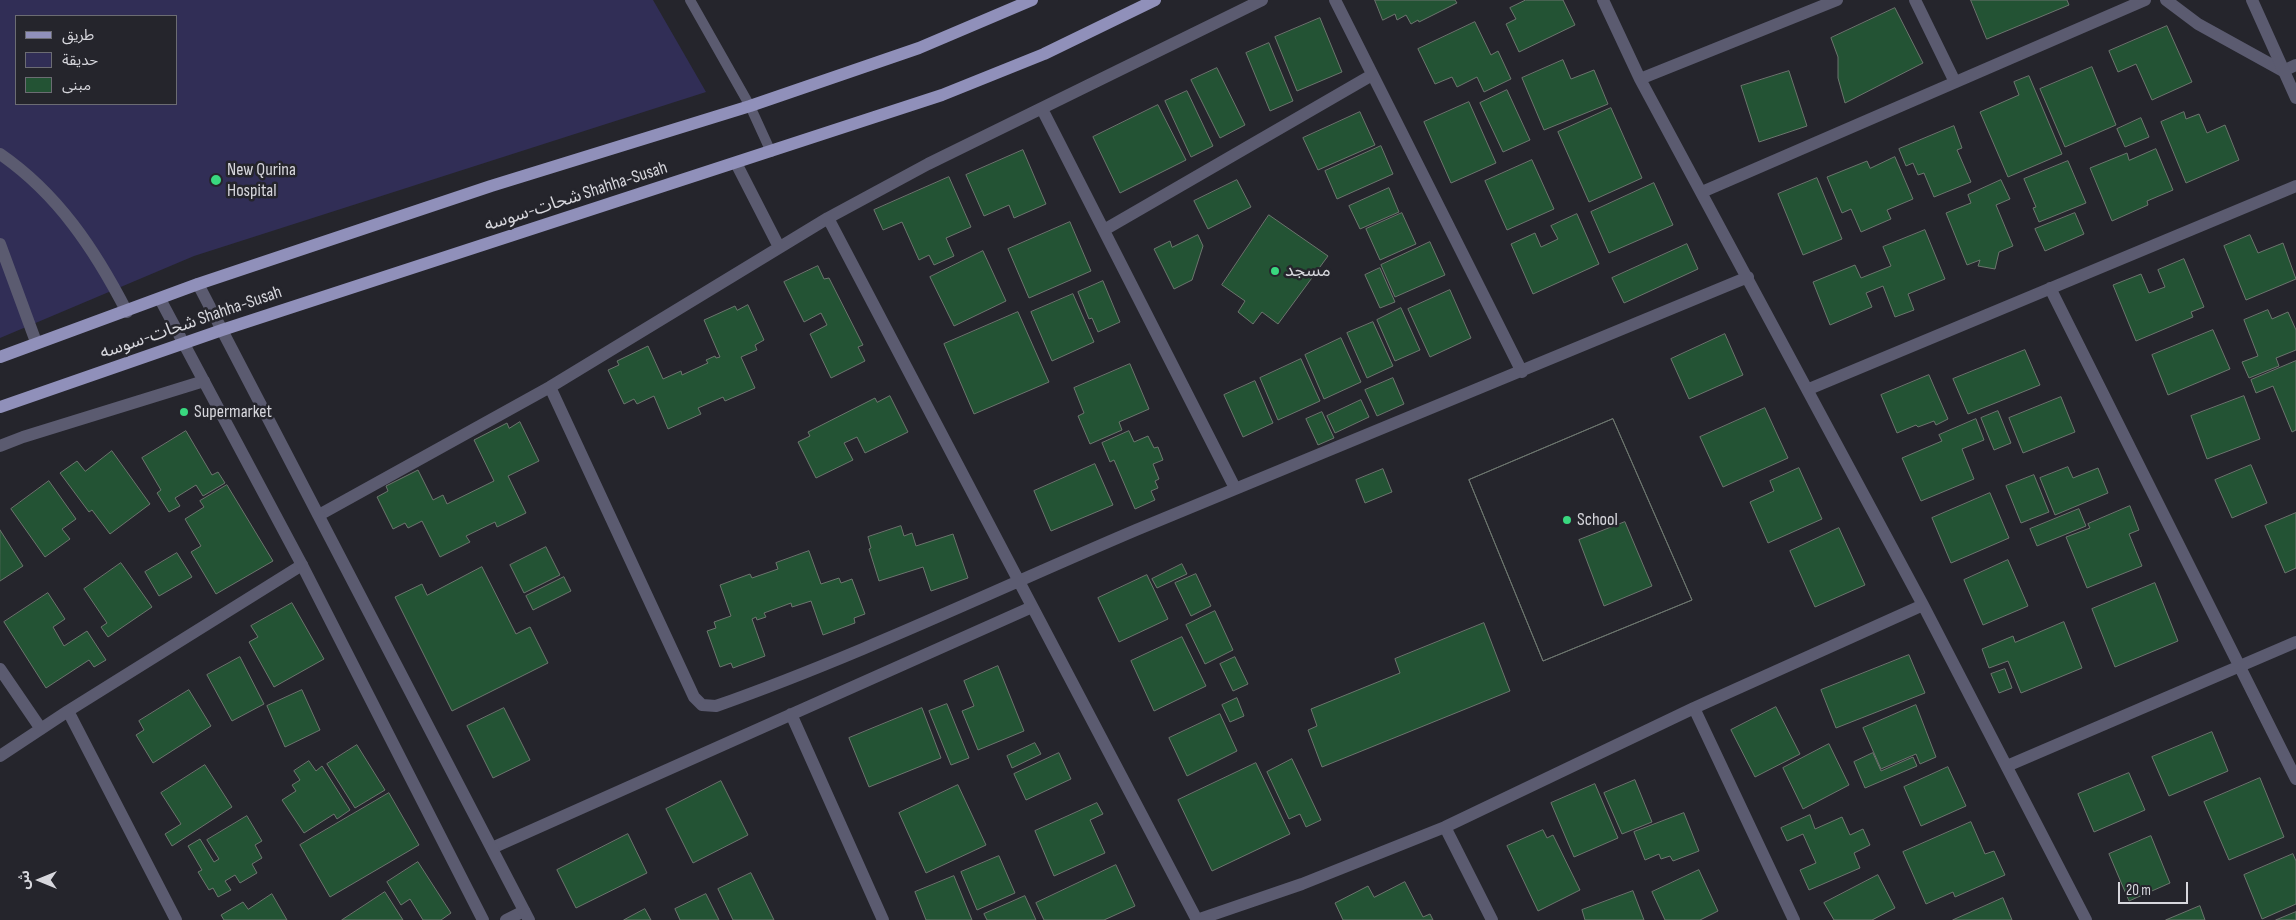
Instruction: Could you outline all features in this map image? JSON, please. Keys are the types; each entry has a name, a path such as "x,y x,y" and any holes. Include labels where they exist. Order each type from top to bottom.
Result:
{"main road":[{"name":"شحات-سوسه Shahha-Susah","path":"0,356 127,312 198,284 491,186 750,106 919,48 1032,0"},
{"name":"شحات-سوسه Shahha-Susah","path":"0,407 222,330 771,152 990,77 1155,0"}],"street":[{"path":"319,515 550,386 828,218 928,164 1262,0"},
{"path":"1335,0 1522,372"},
{"path":"1603,0 1640,79 1809,390 2086,920"},
{"path":"1640,79 1837,0"},
{"path":"1915,0 1955,82"},
{"path":"1702,192 2145,0"},
{"path":"2166,0 2215,34 2283,71"},
{"path":"2252,0 2296,98"},
{"path":"2283,71 2296,65"},
{"path":"1104,230 1372,75"},
{"path":"1042,108 1235,488"},
{"path":"0,154 49,195 79,231 105,270 127,312"},
{"path":"736,163 779,247"},
{"path":"1809,390 2296,186"},
{"path":"828,218 1197,920 1302,884 1445,827 1694,708 1923,605"},
{"path":"0,244 36,342"},
{"path":"550,386 694,698 702,705 716,706 850,653 1235,488 1522,372 1748,276"},
{"path":"198,284 527,915 506,920"},
{"path":"2050,288 2238,667 2296,779"},
{"path":"160,299 302,565 483,920"},
{"path":"0,446 23,437 204,381"},
{"path":"0,756 68,711 302,565"},
{"path":"492,848 1032,606"},
{"path":"2006,766 2296,642"},
{"path":"0,669 41,729"},
{"path":"1694,708 1794,920"},
{"path":"68,711 176,920"},
{"path":"791,714 883,920"},
{"path":"1445,827 1492,920"}],"lane":[{"path":"690,0 750,106 771,152"}],"green space":[{"name":"New Qurina Hospital","path":"0,0 653,0 706,92 194,256 0,338"}],"building":[{"path":"1375,0 1455,0 1457,3 1419,22 1418,20 1411,24 1406,15 1397,20 1395,14 1383,20"},
{"path":"1526,0 1563,0 1575,25 1519,52 1506,24 1516,19 1510,8"},
{"path":"1971,0 2067,0 2069,5 1987,39"},
{"path":"1895,8 1923,63 1845,103 1838,78 1838,57 1831,38"},
{"path":"1320,18 1342,72 1297,91 1275,37"},
{"path":"1475,22 1491,55 1498,51 1511,79 1484,92 1477,77 1457,87 1452,77 1435,84 1418,49"},
{"path":"2167,26 2192,82 2152,100 2136,64 2118,72 2109,51"},
{"path":"1269,43 1293,101 1270,111 1246,53"},
{"path":"1563,60 1571,79 1594,70 1608,104 1544,130 1522,78"},
{"path":"2092,67 2116,125 2065,147 2040,89"},
{"path":"1217,68 1245,125 1220,138 1191,80"},
{"path":"1789,71 1807,126 1759,142 1741,86"},
{"path":"2029,76 2062,154 2008,177 1980,112 2019,95 2014,82"},
{"path":"1507,90 1530,140 1503,152 1480,103"},
{"path":"1187,91 1213,146 1191,157 1165,101"},
{"path":"1469,102 1496,163 1451,183 1424,122"},
{"path":"1158,105 1186,160 1120,193 1093,137"},
{"path":"1611,108 1642,178 1589,202 1558,132"},
{"path":"1360,112 1375,145 1318,170 1303,138"},
{"path":"2184,112 2186,119 2199,114 2207,133 2225,125 2239,160 2186,183 2161,122"},
{"path":"2141,118 2149,137 2125,147 2117,129"},
{"path":"1954,126 1962,148 1957,150 1971,182 1934,197 1924,173 1918,175 1913,163 1906,166 1899,149"},
{"path":"1381,146 1393,174 1337,199 1325,171"},
{"path":"2156,149 2173,190 2147,201 2148,205 2112,221 2090,168 2127,153 2129,160"},
{"path":"1023,150 1046,204 1014,218 1009,205 984,216 966,175"},
{"path":"1895,157 1913,199 1887,210 1891,219 1861,232 1851,209 1842,213 1827,177 1867,161 1870,168"},
{"path":"1532,160 1554,209 1507,230 1485,181"},
{"path":"2068,161 2086,203 2039,222 2033,208 2036,207 2024,179"},
{"path":"949,177 971,227 946,238 954,256 934,265 929,255 919,260 902,222 883,230 874,210"},
{"path":"1817,178 1842,239 1803,255 1778,194"},
{"path":"1237,180 1251,207 1208,229 1194,201"},
{"path":"2001,180 2010,199 1996,205 2013,246 1999,252 1995,269 1978,266 1980,260 1967,265 1946,213 1971,203 1968,195"},
{"path":"1654,183 1673,225 1609,253 1591,212"},
{"path":"1389,188 1399,212 1360,229 1349,206"},
{"path":"1402,213 1416,244 1380,260 1366,229"},
{"path":"2075,213 2084,234 2045,251 2035,229"},
{"path":"1577,214 1599,264 1533,294 1511,244 1535,233 1541,247 1558,239 1551,226"},
{"name":"مسجد","path":"1269,215 1328,256 1278,324 1262,312 1253,324 1238,312 1245,301 1222,285"},
{"path":"1070,222 1091,271 1029,298 1008,249"},
{"path":"1925,230 1945,279 1908,294 1914,310 1895,317 1883,286 1866,293 1872,307 1830,325 1813,282 1855,265 1861,278 1891,266 1883,247"},
{"path":"1198,235 1203,246 1192,280 1174,289 1154,249 1170,241 1172,247"},
{"path":"2250,235 2258,253 2283,243 2296,279 2246,300 2224,246"},
{"path":"1430,242 1445,275 1395,297 1381,265"},
{"path":"1687,244 1698,269 1624,303 1612,278"},
{"path":"983,251 1006,301 954,326 930,277"},
{"path":"2184,259 2204,307 2191,312 2193,317 2136,341 2113,285 2141,274 2149,293 2165,287 2158,270"},
{"path":"818,266 824,279 829,278 863,345 858,347 865,361 831,378 810,334 827,325 821,313 804,322 784,282"},
{"path":"1380,268 1395,302 1380,308 1365,275"},
{"path":"1103,281 1120,322 1098,332 1092,318 1089,319 1078,292"},
{"path":"1450,290 1471,338 1430,357 1408,309"},
{"path":"1073,294 1094,342 1052,361 1031,312"},
{"path":"748,305 764,340 755,345 757,350 741,357 755,388 725,401 723,397 698,408 701,414 668,429 654,396 637,404 634,399 624,404 608,370 619,365 617,361 648,346 663,379 681,371 682,375 708,363 706,360 715,356 716,358 720,357 704,320 735,306 737,310"},
{"path":"1401,308 1420,350 1395,361 1377,320"},
{"path":"2268,310 2272,319 2288,312 2296,330 2296,350 2276,358 2279,366 2249,378 2242,362 2258,356 2244,320"},
{"path":"1018,312 1049,382 974,414 944,344"},
{"path":"1373,322 1393,366 1367,378 1347,333"},
{"path":"2213,330 2230,369 2168,395 2152,355"},
{"path":"1725,334 1743,375 1689,399 1671,359"},
{"path":"1341,338 1361,382 1324,399 1305,355"},
{"path":"2025,350 2040,385 1968,414 1953,379"},
{"path":"1301,359 1320,401 1278,420 1260,378"},
{"path":"2296,361 2296,430 2292,432 2273,386 2256,393 2251,380"},
{"path":"1130,364 1149,409 1119,422 1122,430 1090,444 1078,416 1084,413 1074,388"},
{"path":"1929,375 1948,419 1936,425 1934,421 1918,427 1916,425 1897,433 1881,395"},
{"path":"1393,378 1404,404 1377,416 1365,390"},
{"path":"1255,381 1273,423 1243,437 1224,395"},
{"path":"890,396 908,432 865,453 857,437 844,443 853,460 816,478 798,442 810,436 808,432 875,398 877,402"},
{"path":"2244,396 2260,439 2207,459 2191,416"},
{"path":"2061,397 2075,432 2023,453 2009,418"},
{"path":"1361,400 1369,417 1335,433 1327,416"},
{"path":"1765,408 1788,458 1723,487 1700,437"},
{"path":"1998,411 2011,443 1994,450 1981,418"},
{"path":"1322,412 1334,438 1318,445 1306,419"},
{"path":"1613,419 1692,600 1543,661 1469,480","holes":["1625,522 1652,586 1604,606 1579,540"]},
{"path":"1613,419 1692,600 1543,661 1469,480"},
{"path":"1976,419 1984,440 1962,449 1974,479 1921,501 1902,458 1942,441 1939,435"},
{"path":"520,422 539,461 508,476 526,513 497,527 495,522 466,536 470,542 440,557 422,521 408,528 405,523 393,529 377,497 388,491 386,486 418,470 433,500 443,495 447,504 494,481 474,440 507,423 509,428"},
{"path":"186,431 212,475 218,472 225,483 203,496 196,485 175,498 180,506 169,512 157,493 161,490 142,458"},
{"path":"1129,431 1134,442 1148,436 1154,448 1158,447 1163,460 1153,464 1159,479 1155,481 1158,488 1151,491 1155,500 1135,509 1114,460 1110,462 1102,443"},
{"path":"112,451 150,504 110,534 92,510 89,512 60,473 77,461 85,471"},
{"path":"1095,464 1113,505 1051,531 1034,491"},
{"path":"2251,465 2267,503 2232,518 2215,480"},
{"path":"2068,467 2073,478 2098,468 2108,493 2055,515 2040,478"},
{"path":"1799,468 1822,519 1768,543 1750,502 1774,491 1770,481"},
{"path":"1383,469 1392,492 1365,503 1356,480"},
{"path":"2034,475 2049,512 2021,523 2006,486"},
{"path":"49,481 76,519 62,529 70,539 45,557 11,509"},
{"path":"227,485 273,561 216,594 191,552 201,546 185,519 204,507 200,501"},
{"path":"1990,493 2009,538 1951,563 1932,518"},
{"path":"2130,506 2139,530 2129,534 2142,566 2087,588 2066,537 2090,528 2088,524"},
{"path":"2079,509 2086,526 2037,546 2030,529"},
{"path":"2296,513 2296,568 2285,573 2265,526"},
{"path":"901,526 904,536 912,533 916,546 953,534 968,578 931,591 923,567 879,581 869,549 871,548 868,537"},
{"path":"1839,528 1865,585 1815,607 1790,551"},
{"path":"0,530 23,566 0,581"},
{"path":"546,547 560,575 524,593 510,565"},
{"path":"809,551 821,584 839,578 841,583 852,579 865,614 854,618 855,623 823,635 811,601 792,607 791,603 764,613 766,617 757,620 756,617 752,619 765,656 733,668 731,663 720,667 707,631 716,628 714,622 731,616 720,585 750,574 752,578 778,569 776,563"},
{"path":"177,553 192,577 159,596 145,572"},
{"path":"2008,560 2028,606 1983,625 1964,580"},
{"path":"121,563 152,607 108,637 101,627 107,623 84,589"},
{"path":"1182,564 1187,574 1157,588 1152,579"},
{"path":"482,567 516,634 530,627 548,663 452,711 395,597 422,584 427,595"},
{"path":"1196,574 1211,606 1191,616 1175,583"},
{"path":"1147,575 1168,619 1119,642 1098,598"},
{"path":"564,577 571,591 533,610 526,596"},
{"path":"2155,583 2178,641 2115,667 2092,609"},
{"path":"48,593 65,619 53,627 64,646 87,631 106,660 94,667 89,660 46,688 4,622"},
{"path":"292,603 324,659 274,687 249,642 258,637 251,626"},
{"path":"1215,611 1233,650 1205,664 1186,625"},
{"path":"2064,622 2082,668 2021,693 2008,661 1989,668 1982,649 2013,636 2015,642"},
{"path":"1484,623 1510,691 1322,767 1308,730 1317,726 1311,709 1400,673 1395,659"},
{"path":"1182,637 1206,686 1154,711 1131,661"},
{"path":"1909,655 1925,693 1836,728 1821,690"},
{"path":"240,657 264,704 232,721 207,675"},
{"path":"1235,657 1248,684 1233,691 1220,664"},
{"path":"998,666 1024,731 978,750 962,711 974,706 964,681"},
{"path":"2005,669 2012,688 1999,693 1991,674"},
{"path":"189,690 211,726 153,763 136,735 144,730 139,721"},
{"path":"302,690 320,730 285,747 267,706"},
{"path":"1237,698 1244,716 1230,722 1222,705"},
{"path":"947,704 969,758 951,765 929,711"},
{"path":"1916,705 1936,757 1920,764 1916,754 1881,769 1863,728"},
{"path":"1776,707 1800,754 1755,777 1731,730"},
{"path":"504,708 530,760 493,778 467,726"},
{"path":"922,708 941,758 869,787 849,738"},
{"path":"1220,714 1237,751 1187,776 1169,738"},
{"path":"2212,732 2228,771 2169,796 2152,757"},
{"path":"1035,743 1041,754 1012,768 1007,756"},
{"path":"1829,744 1849,785 1803,809 1783,768"},
{"path":"357,745 385,790 355,808 327,764"},
{"path":"1059,753 1071,779 1026,800 1014,774"},
{"path":"1873,753 1881,771 1913,757 1917,766 1865,788 1854,762"},
{"path":"1292,759 1321,820 1306,827 1300,814 1289,819 1267,772"},
{"path":"309,761 316,771 322,766 350,810 337,819 334,814 304,833 282,800 296,791 292,785 300,780 294,771"},
{"path":"1256,763 1290,834 1212,871 1178,800"},
{"path":"205,765 232,807 172,846 165,834 181,824 161,793"},
{"path":"1948,767 1966,806 1921,826 1904,787"},
{"path":"2129,773 2145,810 2094,832 2078,794"},
{"path":"2260,778 2284,837 2229,860 2204,802"},
{"path":"1635,780 1652,822 1622,834 1604,793"},
{"path":"721,781 748,835 693,863 666,809"},
{"path":"1595,784 1618,838 1574,857 1551,803"},
{"path":"958,785 986,845 926,873 899,813"},
{"path":"389,793 419,845 330,897 300,845"},
{"path":"1097,803 1103,814 1090,820 1105,853 1054,876 1035,831"},
{"path":"1684,813 1699,851 1673,861 1670,856 1661,859 1659,854 1645,860 1634,832"},
{"path":"1810,815 1815,829 1842,817 1850,835 1863,829 1870,845 1854,853 1860,868 1809,890 1800,870 1816,863 1803,834 1787,841 1781,828"},
{"path":"247,816 262,841 255,845 262,858 252,864 257,873 240,883 235,875 225,881 231,890 218,897 213,888 209,890 198,872 202,870 188,846 200,839 214,862 219,859 207,840"},
{"path":"1971,822 1985,854 1994,851 2005,875 1955,897 1953,892 1926,904 1903,852"},
{"path":"1543,830 1547,838 1553,835 1580,890 1538,911 1507,846"},
{"path":"628,834 647,873 576,908 557,870"},
{"path":"2151,836 2170,883 2129,901 2109,854"},
{"path":"2293,854 2296,861 2296,904 2262,919 2244,875"},
{"path":"999,856 1015,893 977,910 961,872"},
{"path":"418,862 451,913 441,920 423,920 410,899 401,905 387,882"},
{"path":"1116,865 1135,906 1104,920 1044,920 1036,903"},
{"path":"1699,870 1718,911 1700,920 1665,920 1652,892"},
{"path":"751,873 774,920 733,920 718,889"},
{"path":"1878,875 1895,908 1872,920 1834,920 1824,903"},
{"path":"954,876 972,920 926,920 915,892"},
{"path":"1405,882 1423,917 1430,914 1433,920 1343,920 1335,903 1368,886 1374,897"},
{"path":"1633,891 1644,920 1585,920 1582,910"},
{"path":"385,892 403,920 342,920"},
{"path":"272,894 287,920 224,920 221,915 243,902 248,909"},
{"path":"706,894 719,920 680,920 675,909"},
{"path":"1025,896 1036,920 987,920 984,914"},
{"path":"2003,898 2012,920 1953,920"},
{"path":"2200,906 2205,920 2166,920"},
{"path":"645,909 651,920 624,920"},
{"path":"2296,912 2296,920 2276,920"}],"place":[{"name":"New Qurina Hospital","path":"216,180"},
{"name":"مسجد","path":"1275,271"},
{"name":"Supermarket","path":"184,412"},
{"name":"School","path":"1567,520"}]}
